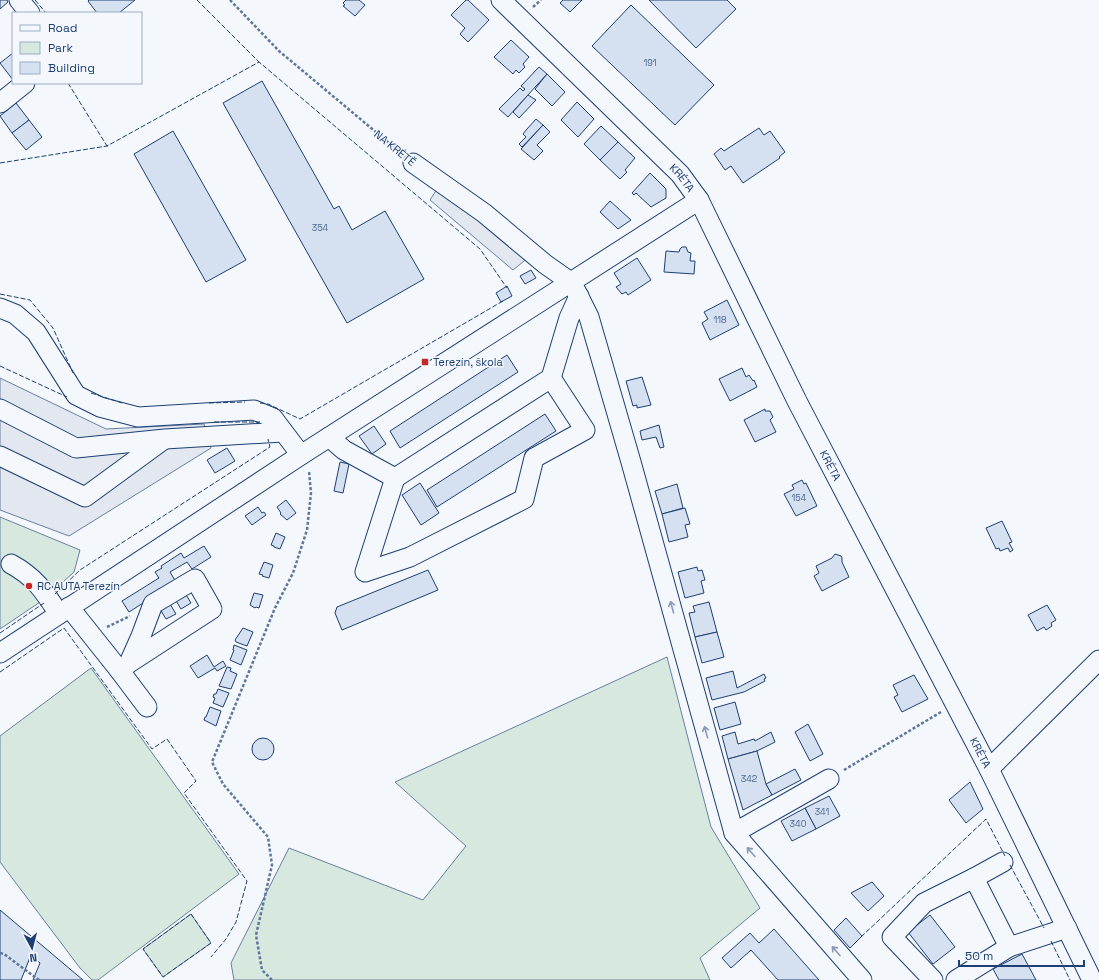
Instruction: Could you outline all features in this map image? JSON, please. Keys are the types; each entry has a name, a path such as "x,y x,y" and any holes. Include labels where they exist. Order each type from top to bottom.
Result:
{"street":[{"path":"19,0 29,12"},
{"name":"KRÉTA","path":"501,0 680,174 700,200 800,408 990,769 1092,980"},
{"path":"1,101 24,84"},
{"name":"NA KRÉTĚ","path":"413,163 484,213 575,289"},
{"path":"0,653 329,436 575,289 700,200"},
{"path":"551,378 585,430 534,458 524,499 410,557 365,572 395,478 551,378 569,318 575,289"},
{"path":"575,289 589,316 632,462 734,833 862,980"},
{"path":"0,308 15,314 36,332 76,395 100,407 138,417 254,410 273,418 301,455"},
{"path":"0,408 76,448 165,439 283,432"},
{"path":"329,436 344,450 395,478"},
{"path":"0,456 85,497 165,439"},
{"path":"11,564 25,572 36,581 64,611 124,667 146,707"},
{"path":"195,579 212,609 124,667 141,636 153,604 195,579"},
{"path":"990,769 1099,660"},
{"path":"734,833 829,779"},
{"path":"933,980 892,937 924,903 1003,862"},
{"path":"974,878 1009,947"},
{"path":"956,980 1009,947 1067,928"}],"path":[{"name":"NA KRÉTĚ","path":"230,0 279,51 413,163"},
{"path":"272,980 262,970 256,935 272,864 268,837 223,784 212,762 275,608 293,573 307,530 311,493 309,471 301,455"},
{"path":"90,635 153,604"},
{"path":"829,779 955,703"},
{"path":"0,953 4,954 26,969 39,980"}],"green space":[{"name":"RC AUTA Terezín","path":"0,517 80,550 74,572 43,600 0,629"},
{"path":"667,657 711,827 760,908 700,958 710,980 234,980 231,963 289,848 423,900 466,846 395,782"},
{"path":"91,668 239,874 98,980 92,980 80,968 0,862 0,736"},
{"path":"191,914 211,943 163,977 143,949"}],"shaded area":[{"path":"439,186 529,257 513,270 430,200"},
{"path":"0,378 106,429 204,424 211,448 69,536 0,510"}],"building":[{"path":"0,0 7,0 8,2 0,9"},
{"path":"135,0 120,12 96,12 88,1"},
{"path":"346,0 359,0 365,5 355,16 343,6 345,5 343,3"},
{"path":"466,0 468,0 489,20 468,42 460,34 465,28 451,15"},
{"path":"563,0 582,0 570,12 560,3"},
{"path":"649,0 727,0 736,9 696,48"},
{"path":"631,5 714,85 675,125 592,46"},
{"path":"511,40 529,57 523,64 525,67 519,73 516,70 513,74 494,57"},
{"path":"12,54 12,79 0,63"},
{"path":"539,67 547,74 508,117 499,109 520,88 523,91 525,89 521,86"},
{"path":"547,74 565,92 552,106 535,89"},
{"path":"262,81 334,209 339,206 352,230 385,211 424,279 347,323 223,103"},
{"path":"528,95 536,100 519,118 513,112"},
{"path":"577,102 594,119 578,137 561,120"},
{"path":"16,103 29,120 12,133 0,116"},
{"path":"536,119 543,125 522,147 519,144 526,137 523,134"},
{"path":"29,120 42,137 26,150 12,133"},
{"path":"543,125 550,132 537,145 543,151 534,160 521,149"},
{"path":"601,126 618,142 600,160 584,144"},
{"path":"759,128 764,135 770,131 785,152 779,157 780,158 743,183 731,166 725,170 714,154 721,148 724,151"},
{"path":"173,131 246,260 206,282 134,154"},
{"path":"618,142 635,158 625,170 627,172 620,179 600,160"},
{"path":"650,173 666,189 666,198 651,207 636,193 634,195 632,193"},
{"path":"610,201 631,220 618,229 600,212"},
{"path":"682,247 686,247 688,252 691,253 690,261 695,261 694,274 664,272 666,251 679,252"},
{"path":"637,258 651,280 628,295 626,292 622,294 616,287 621,284 614,273"},
{"path":"531,270 536,278 525,284 520,276"},
{"path":"507,286 512,296 501,302 496,293"},
{"path":"727,300 739,325 710,340 702,323 708,319 704,312"},
{"path":"507,355 518,372 400,448 390,431"},
{"path":"742,368 746,377 749,375 753,381 754,380 757,387 730,401 719,379"},
{"path":"642,377 651,405 637,408 637,405 633,406 626,381"},
{"path":"765,409 765,411 770,411 773,417 770,420 776,432 755,442 744,420"},
{"path":"545,414 556,431 437,507 427,490"},
{"path":"659,425 664,447 660,448 656,437 642,440 640,431"},
{"path":"374,426 386,444 372,454 359,436"},
{"path":"227,448 235,461 215,473 207,460"},
{"path":"340,462 349,464 343,493 334,491"},
{"path":"802,480 804,484 806,483 817,506 796,516 784,494 794,489 792,485"},
{"path":"420,483 439,513 421,525 402,495"},
{"path":"677,484 683,508 662,514 655,491"},
{"path":"286,500 296,513 287,520 280,514 281,513 277,507"},
{"path":"258,507 262,513 264,512 266,515 252,525 245,516"},
{"path":"685,508 690,524 685,525 688,537 669,542 662,514"},
{"path":"1002,521 1012,542 1009,543 1013,550 1010,552 1008,548 1000,551 999,548 996,549 986,528"},
{"path":"276,533 285,537 280,549 271,545"},
{"path":"204,546 211,557 192,569 187,562 170,572 176,582 129,612 122,601 159,578 155,572 162,568 161,566 181,553 184,558"},
{"path":"835,554 841,556 842,562 849,577 822,591 814,576 819,573 816,566 832,558"},
{"path":"264,562 273,565 269,578 259,574"},
{"path":"697,567 698,571 702,570 705,580 701,581 704,593 685,598 678,572"},
{"path":"428,570 438,590 342,630 335,613 337,607"},
{"path":"185,593 191,603 181,609 175,599"},
{"path":"254,593 263,595 259,608 255,608 250,605"},
{"path":"709,602 717,632 695,637 689,613 695,612 693,606"},
{"path":"170,604 176,614 166,619 160,609"},
{"path":"1047,605 1056,620 1051,623 1052,626 1046,630 1044,627 1037,631 1028,615"},
{"path":"243,628 253,632 247,646 236,642 235,640"},
{"path":"717,632 724,657 702,663 695,637"},
{"path":"234,645 247,650 241,665 230,660 234,650"},
{"path":"207,655 214,667 223,661 226,666 217,671 215,668 198,678 190,666"},
{"path":"227,667 231,668 230,671 237,674 231,689 219,686"},
{"path":"733,671 737,688 764,674 766,678 764,679 765,681 744,692 712,700 706,678"},
{"path":"914,675 928,699 902,712 894,697 898,695 893,685"},
{"path":"218,689 229,693 223,707 213,703 215,698 213,697 214,694 216,694"},
{"path":"735,702 741,724 720,730 714,708"},
{"path":"210,707 221,711 216,726 204,720"},
{"path":"808,724 823,754 810,761 795,732"},
{"path":"735,732 738,744 754,739 755,741 771,732 775,742 757,751 728,759 722,736"},
{"path":"263,738 271,741 274,749 271,757 263,760 255,757 252,749 255,741"},
{"path":"757,751 766,784 772,795 743,810 728,759"},
{"path":"795,769 801,780 772,795 766,784"},
{"path":"970,782 983,809 966,823 949,800"},
{"path":"829,796 840,816 816,829 805,808"},
{"path":"805,808 816,829 792,841 781,821"},
{"path":"872,882 884,896 868,911 851,893"},
{"path":"0,910 83,980 33,980 40,963 31,955 21,980 0,980"},
{"path":"930,915 955,947 933,964 908,932"},
{"path":"846,918 862,936 850,948 834,930"},
{"path":"774,929 819,980 778,980 751,950 731,968 722,958 750,933 759,943"},
{"path":"1022,954 1036,980 999,980 993,969"}],"fence":[{"path":"35,0 45,12"},
{"path":"197,0 259,62"},
{"path":"0,163 107,146 259,62 480,249 507,288"},
{"path":"69,84 108,146"},
{"path":"0,294 30,300 53,328 73,373"},
{"path":"260,403 268,404 300,419 503,301"},
{"path":"0,366 67,397"},
{"path":"91,393 122,403"},
{"path":"209,403 245,402"},
{"path":"214,422 260,422"},
{"path":"55,594 80,570 270,447 268,439"},
{"path":"0,633 44,603"},
{"path":"0,672 64,628 152,749 167,739 196,781 184,793 247,881 236,922 226,939 211,957"},
{"path":"861,937 986,819 1005,856"},
{"path":"1010,865 1044,928"},
{"path":"191,914 211,943 163,977 143,949 191,914"},
{"path":"1051,941 1070,980"}],"place":[{"name":"Terezín, škola","path":"425,362"},
{"name":"RC AUTA Terezín","path":"29,586"}]}
